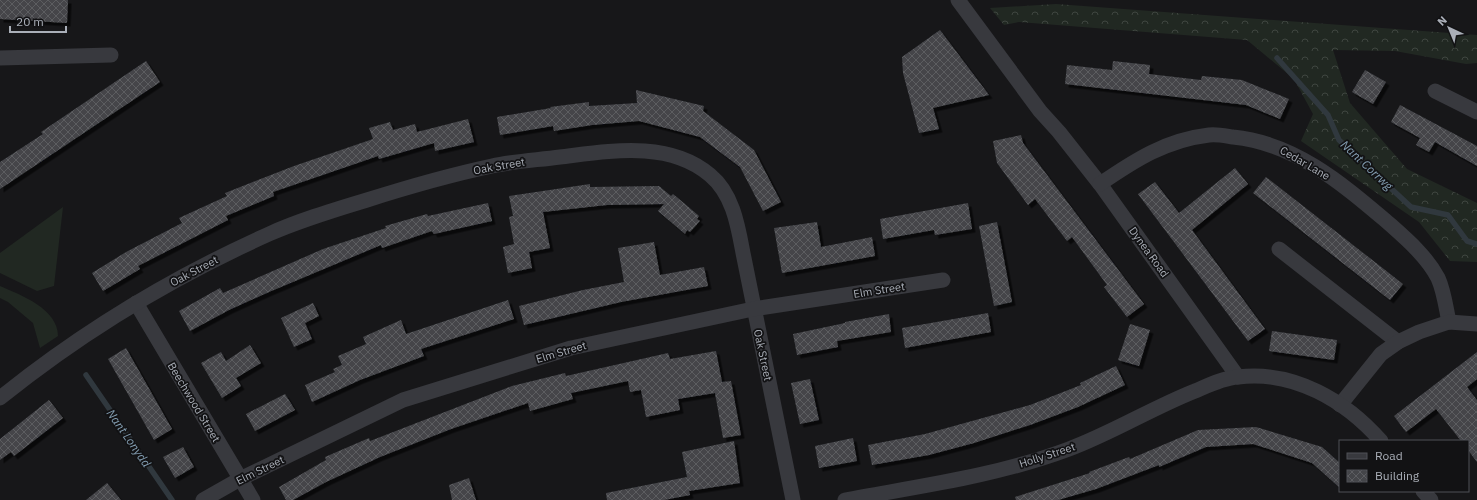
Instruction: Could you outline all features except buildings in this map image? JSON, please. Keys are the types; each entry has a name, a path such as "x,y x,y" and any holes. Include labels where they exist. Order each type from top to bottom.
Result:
{"street":[{"name":"Dynea Road","path":"958,0 1040,111 1059,132 1100,184 1238,377"},
{"path":"0,58 111,55"},
{"path":"1435,91 1477,112"},
{"name":"Cedar Lane","path":"1100,184 1141,156 1176,142 1210,135 1245,138 1278,147 1310,163 1337,181 1408,241 1424,258 1438,278 1449,322"},
{"name":"Oak Street","path":"0,398 34,370 136,303 203,266 270,233 343,207 494,165 607,151 648,150 682,159 711,175 728,197 738,228 753,309 793,500"},
{"path":"1279,249 1398,342"},
{"name":"Elm Street","path":"203,500 240,479 403,400 571,348 753,309 943,280"},
{"name":"Beechwood Street","path":"136,303 253,500"},
{"path":"1340,405 1381,354 1398,342 1419,332 1449,322 1477,324"},
{"path":"1238,377 1269,377 1300,383 1322,393 1340,405 1368,426 1380,440"},
{"name":"Holly Street","path":"845,500 998,471 1069,449 1181,396 1216,383 1238,377"},
{"path":"1424,492 1430,500"}],"green space":[{"path":"1056,4 1477,35 1477,63 1466,64 1395,51 1333,50 1350,103 1407,169 1477,203 1477,262 1450,261 1419,222 1301,141 1313,114 1294,79 1247,40 1019,22 1004,25 990,8"},
{"path":"63,207 54,286 37,291 0,273 0,253"},
{"path":"0,286 37,304 52,318 56,326 58,336 40,348 33,323 8,302 0,298"}],"waterway":[{"name":"Nant Corrwg","path":"1277,58 1328,115 1339,140 1411,207 1448,215 1467,241 1477,244"},
{"name":"Nant Lonydd","path":"86,375 172,500"}]}
